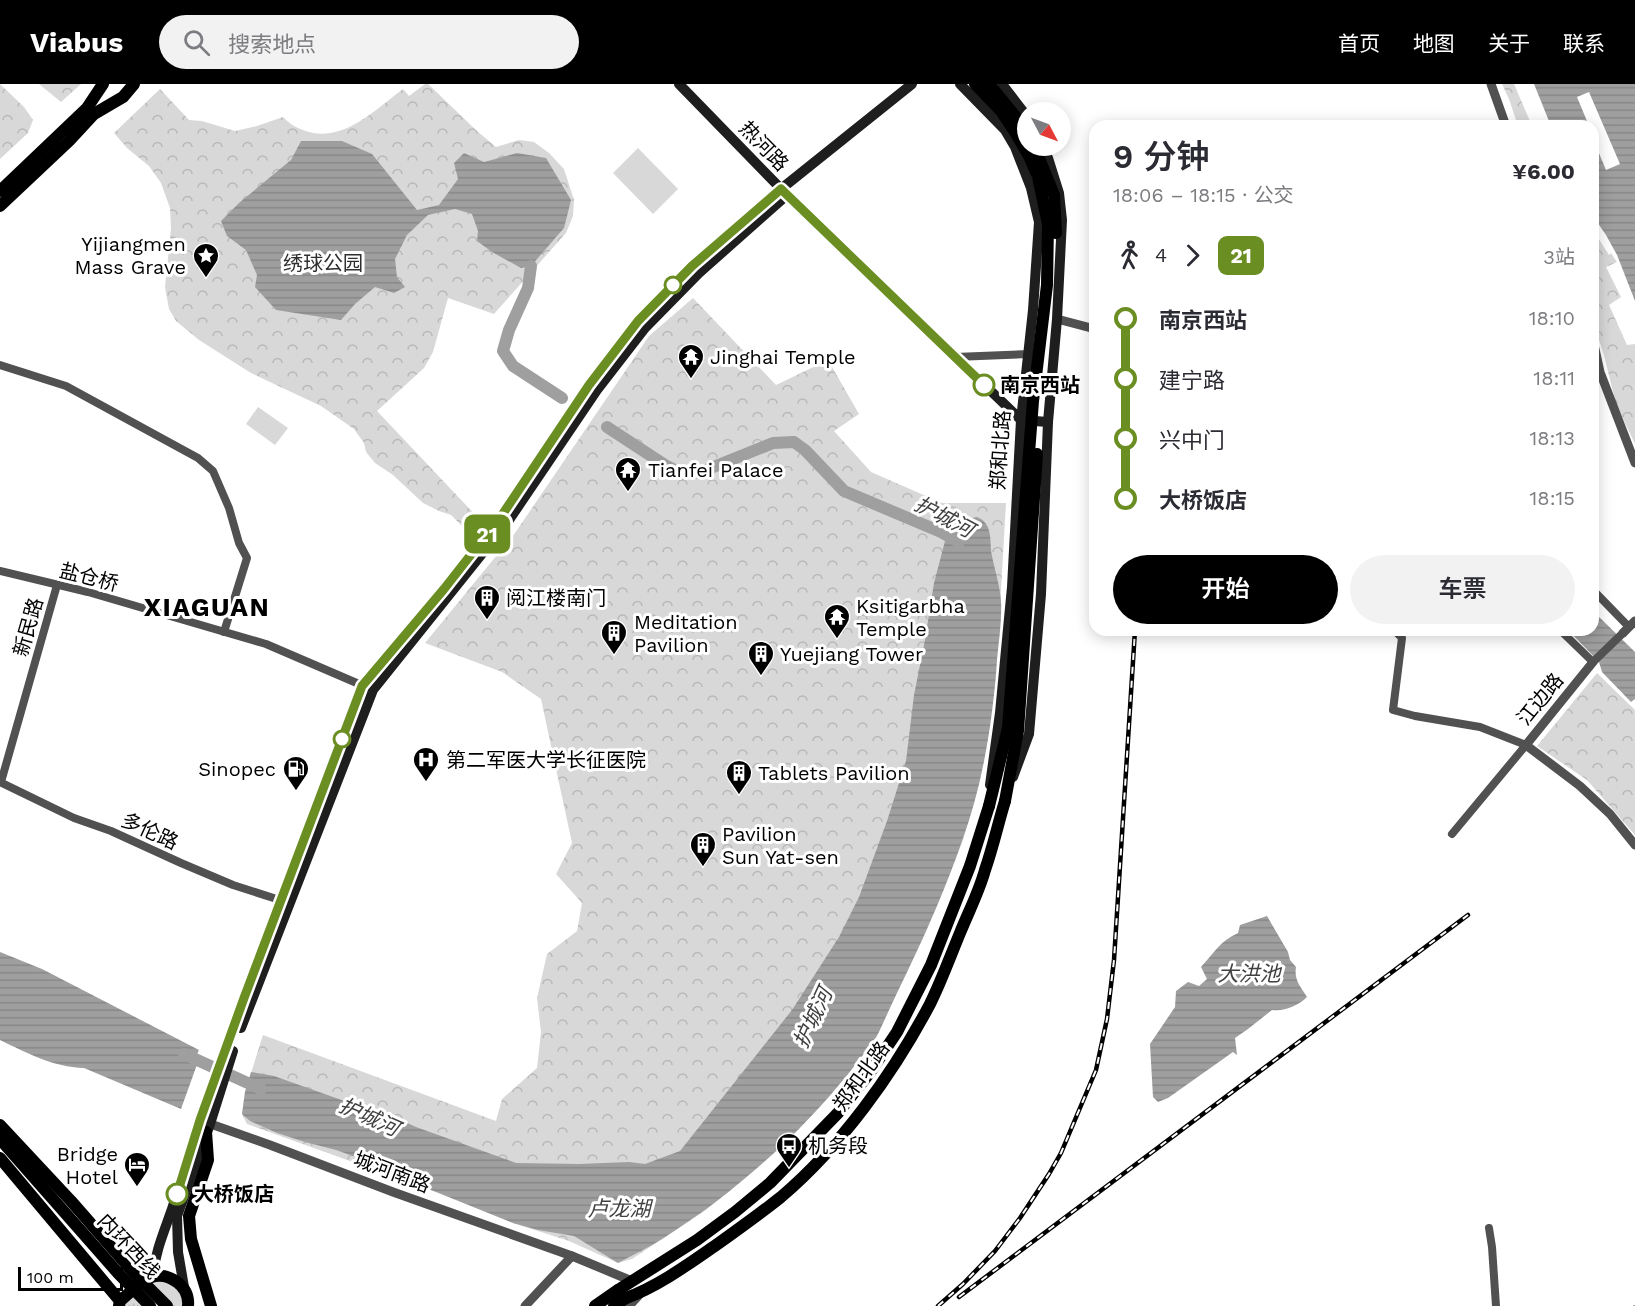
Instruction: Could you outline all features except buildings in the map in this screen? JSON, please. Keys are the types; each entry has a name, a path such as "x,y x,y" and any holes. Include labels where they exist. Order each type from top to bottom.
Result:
{"main road":[{"path":"0,191 87,108 103,84"},
{"path":"0,206 69,141 94,114 123,97 134,84"},
{"name":"热河路","path":"679,84 784,192 1021,420"},
{"path":"188,1306 178,1252 177,1216 228,1055 367,688 502,515 589,385 638,321 692,266 912,84"},
{"name":"郑和北路","path":"960,84 1005,130 1016,147 1040,222 1021,420 1012,587 988,806"},
{"name":"郑和北路","path":"624,1298 632,1281 697,1240 770,1183 838,1113 870,1071 897,1032 931,965 970,866 988,806 1008,728 1033,401 1047,285 1048,224 1038,177 1029,156 1001,111 975,84"},
{"path":"989,84 1017,120"},
{"path":"1002,84 1017,104"},
{"name":"郑和北路","path":"1005,801 1018,731 1039,406 1056,249 1054,195 1038,156"},
{"name":"郑和北路","path":"624,1298 641,1293 736,1231 782,1196 814,1165 849,1125 884,1081 931,1002 985,872 1005,801 1029,734 1041,594 1048,422 1057,319 1062,220 1059,193 1047,156"},
{"path":"1021,420 1048,422"},
{"path":"0,1119 149,1278"},
{"path":"1,1154 120,1304 149,1278 181,1181 207,1123"},
{"path":"207,1123 208,1160 189,1216 191,1239 211,1306"},
{"path":"0,1125 134,1273 167,1306"},
{"name":"内环西线","path":"0,1131 125,1272 159,1306"},
{"name":"内环西线","path":"0,1139 150,1306"},
{"path":"1,1154 141,1306"},
{"path":"149,1278 168,1276 184,1287"},
{"path":"595,1306 624,1298"},
{"path":"614,1306 624,1298"}],"street":[{"path":"1491,84 1504,120"},
{"path":"955,357 1028,354 1057,319 1089,327"},
{"path":"0,365 66,386 105,409 175,444 198,458 213,471 229,508 239,543 247,558 225,632"},
{"path":"1599,379 1635,463"},
{"name":"盐仓桥","path":"0,572 88,592 266,644 367,688"},
{"name":"新民路","path":"0,782 57,585"},
{"path":"1599,597 1629,627"},
{"name":"江边路","path":"1629,627 1593,662 1526,746 1580,786 1610,814 1635,845"},
{"path":"1400,636 1402,638 1393,710 1480,727 1526,746 1452,834"},
{"path":"1566,636 1593,662"},
{"name":"多伦路","path":"0,782 74,818 111,831 233,885 286,902"},
{"name":"城河南路","path":"207,1123 572,1256 632,1281"},
{"path":"1489,1228 1496,1306"},
{"path":"525,1306 572,1256"}],"green space":[{"path":"0,84 24,107 33,120 28,133 0,159"},
{"path":"39,84 81,84 61,102"},
{"name":"绣球公园","path":"428,84 496,147 519,140 534,142 549,153 564,169 574,200 573,216 566,233 494,314 448,298 433,352 424,368 377,411 482,522 470,534 451,515 423,503 393,475 375,463 366,452 364,443 354,429 321,406 251,373 199,340 176,321 169,309 165,287 171,228 170,208 161,183 149,166 127,148 114,133 160,89 189,120 202,121 235,131 283,117 298,128 313,133 327,133 355,124 403,89 409,96"},
{"path":"1502,84 1514,84 1529,120 1516,120"},
{"path":"638,148 678,189 653,214 613,173"},
{"path":"1599,239 1609,255 1611,253 1617,262 1606,267 1621,297 1609,305 1627,345 1635,344 1635,444 1616,404 1599,340"},
{"path":"693,298 776,385 828,360 859,414 834,431 871,472 942,503 1006,503 996,677 979,784 963,840 926,932 874,1041 829,1097 785,1144 706,1210 632,1259 618,1263 569,1241 513,1223 436,1192 247,1124 242,1114 245,1092 263,1035 496,1121 502,1099 537,1068 541,1032 537,998 547,954 577,931 582,903 556,874 572,843 541,699 502,672 425,643 515,533 649,336"},
{"path":"258,407 288,428 275,445 246,424"},
{"path":"1597,673 1635,710 1635,835 1587,780 1537,746"},
{"path":"163,1280 182,1292 184,1306 124,1306 149,1283"}],"water":[{"path":"1534,84 1635,84 1635,301 1617,255 1599,225 1599,120 1549,120"},
{"path":"301,141 342,141 372,154 417,210 439,205 458,179 454,163 464,153 484,162 517,153 546,158 571,200 564,228 531,266 521,268 477,241 478,231 472,214 455,209 428,215 407,235 395,259 397,277 405,287 394,293 375,287 341,320 276,310 255,287 257,275 246,250 227,236 221,221 291,160"},
{"name":"卢龙湖","path":"977,517 986,524 990,534 992,556 999,584 1001,615 993,705 986,751 976,797 950,874 876,1037 850,1072 802,1126 721,1198 657,1242 618,1263 574,1236 513,1223 399,1177 364,1160 277,1133 250,1121 242,1114 251,1072 274,1076 385,1113 416,1127 516,1163 629,1162 645,1164 680,1151 792,1010 839,937 859,897 906,761 914,695 934,583 950,522"},
{"path":"1599,617 1635,652 1635,699 1631,702 1602,672 1599,662 1574,636 1599,636"},
{"name":"大洪池","path":"1267,916 1296,967 1297,979 1307,997 1291,1007 1272,1010 1235,1038 1237,1055 1233,1052 1168,1098 1158,1102 1153,1097 1150,1044 1175,1007 1176,991 1188,982 1199,986 1207,979 1201,967 1226,940 1238,933 1240,925"},
{"path":"0,952 42,969 199,1050 196,1057 199,1059 181,1109 84,1068 51,1062 0,1040"}],"pier":[{"path":"1589,92 1620,164 1606,170 1599,153 1599,120 1587,120 1577,97"}],"waterway":[{"path":"531,266 528,288 509,330 503,351 513,366 562,398"},
{"name":"护城河","path":"607,427 665,465 683,474 701,472 773,443 794,442 805,450 844,491 941,532 959,542"},
{"name":"护城河","path":"184,1054 261,1089"}],"railway":[{"path":"938,1306 995,1251 1020,1218 1061,1153 1096,1070 1107,1019 1114,960 1135,636"},
{"path":"959,1297 1468,915"}],"bus line":[{"name":"21","path":"177,1194 200,1120 244,998 362,686 444,589 502,515 589,385 628,333 659,299 692,266 781,189 984,385"}],"place":[{"name":"Yijiangmen Mass Grave","path":"206,279"},
{"name":"Jinghai Temple","path":"691,380"},
{"name":"南京西站","path":"984,385"},
{"name":"Tianfei Palace","path":"628,493"},
{"name":"阅江楼南门","path":"487,621"},
{"name":"Ksitigarbha Temple","path":"837,640"},
{"name":"Meditation Pavilion","path":"614,656"},
{"name":"Yuejiang Tower","path":"761,677"},
{"name":"第二军医大学长征医院","path":"426,783"},
{"name":"Sinopec","path":"296,792"},
{"name":"Tablets Pavilion","path":"739,796"},
{"name":"Pavilion Sun Yat-sen","path":"703,868"},
{"name":"机务段","path":"789,1169"},
{"name":"Bridge Hotel","path":"137,1188"},
{"name":"大桥饭店","path":"177,1194"}],"district":[{"name":"XIAGUAN","path":"207,607"}]}
